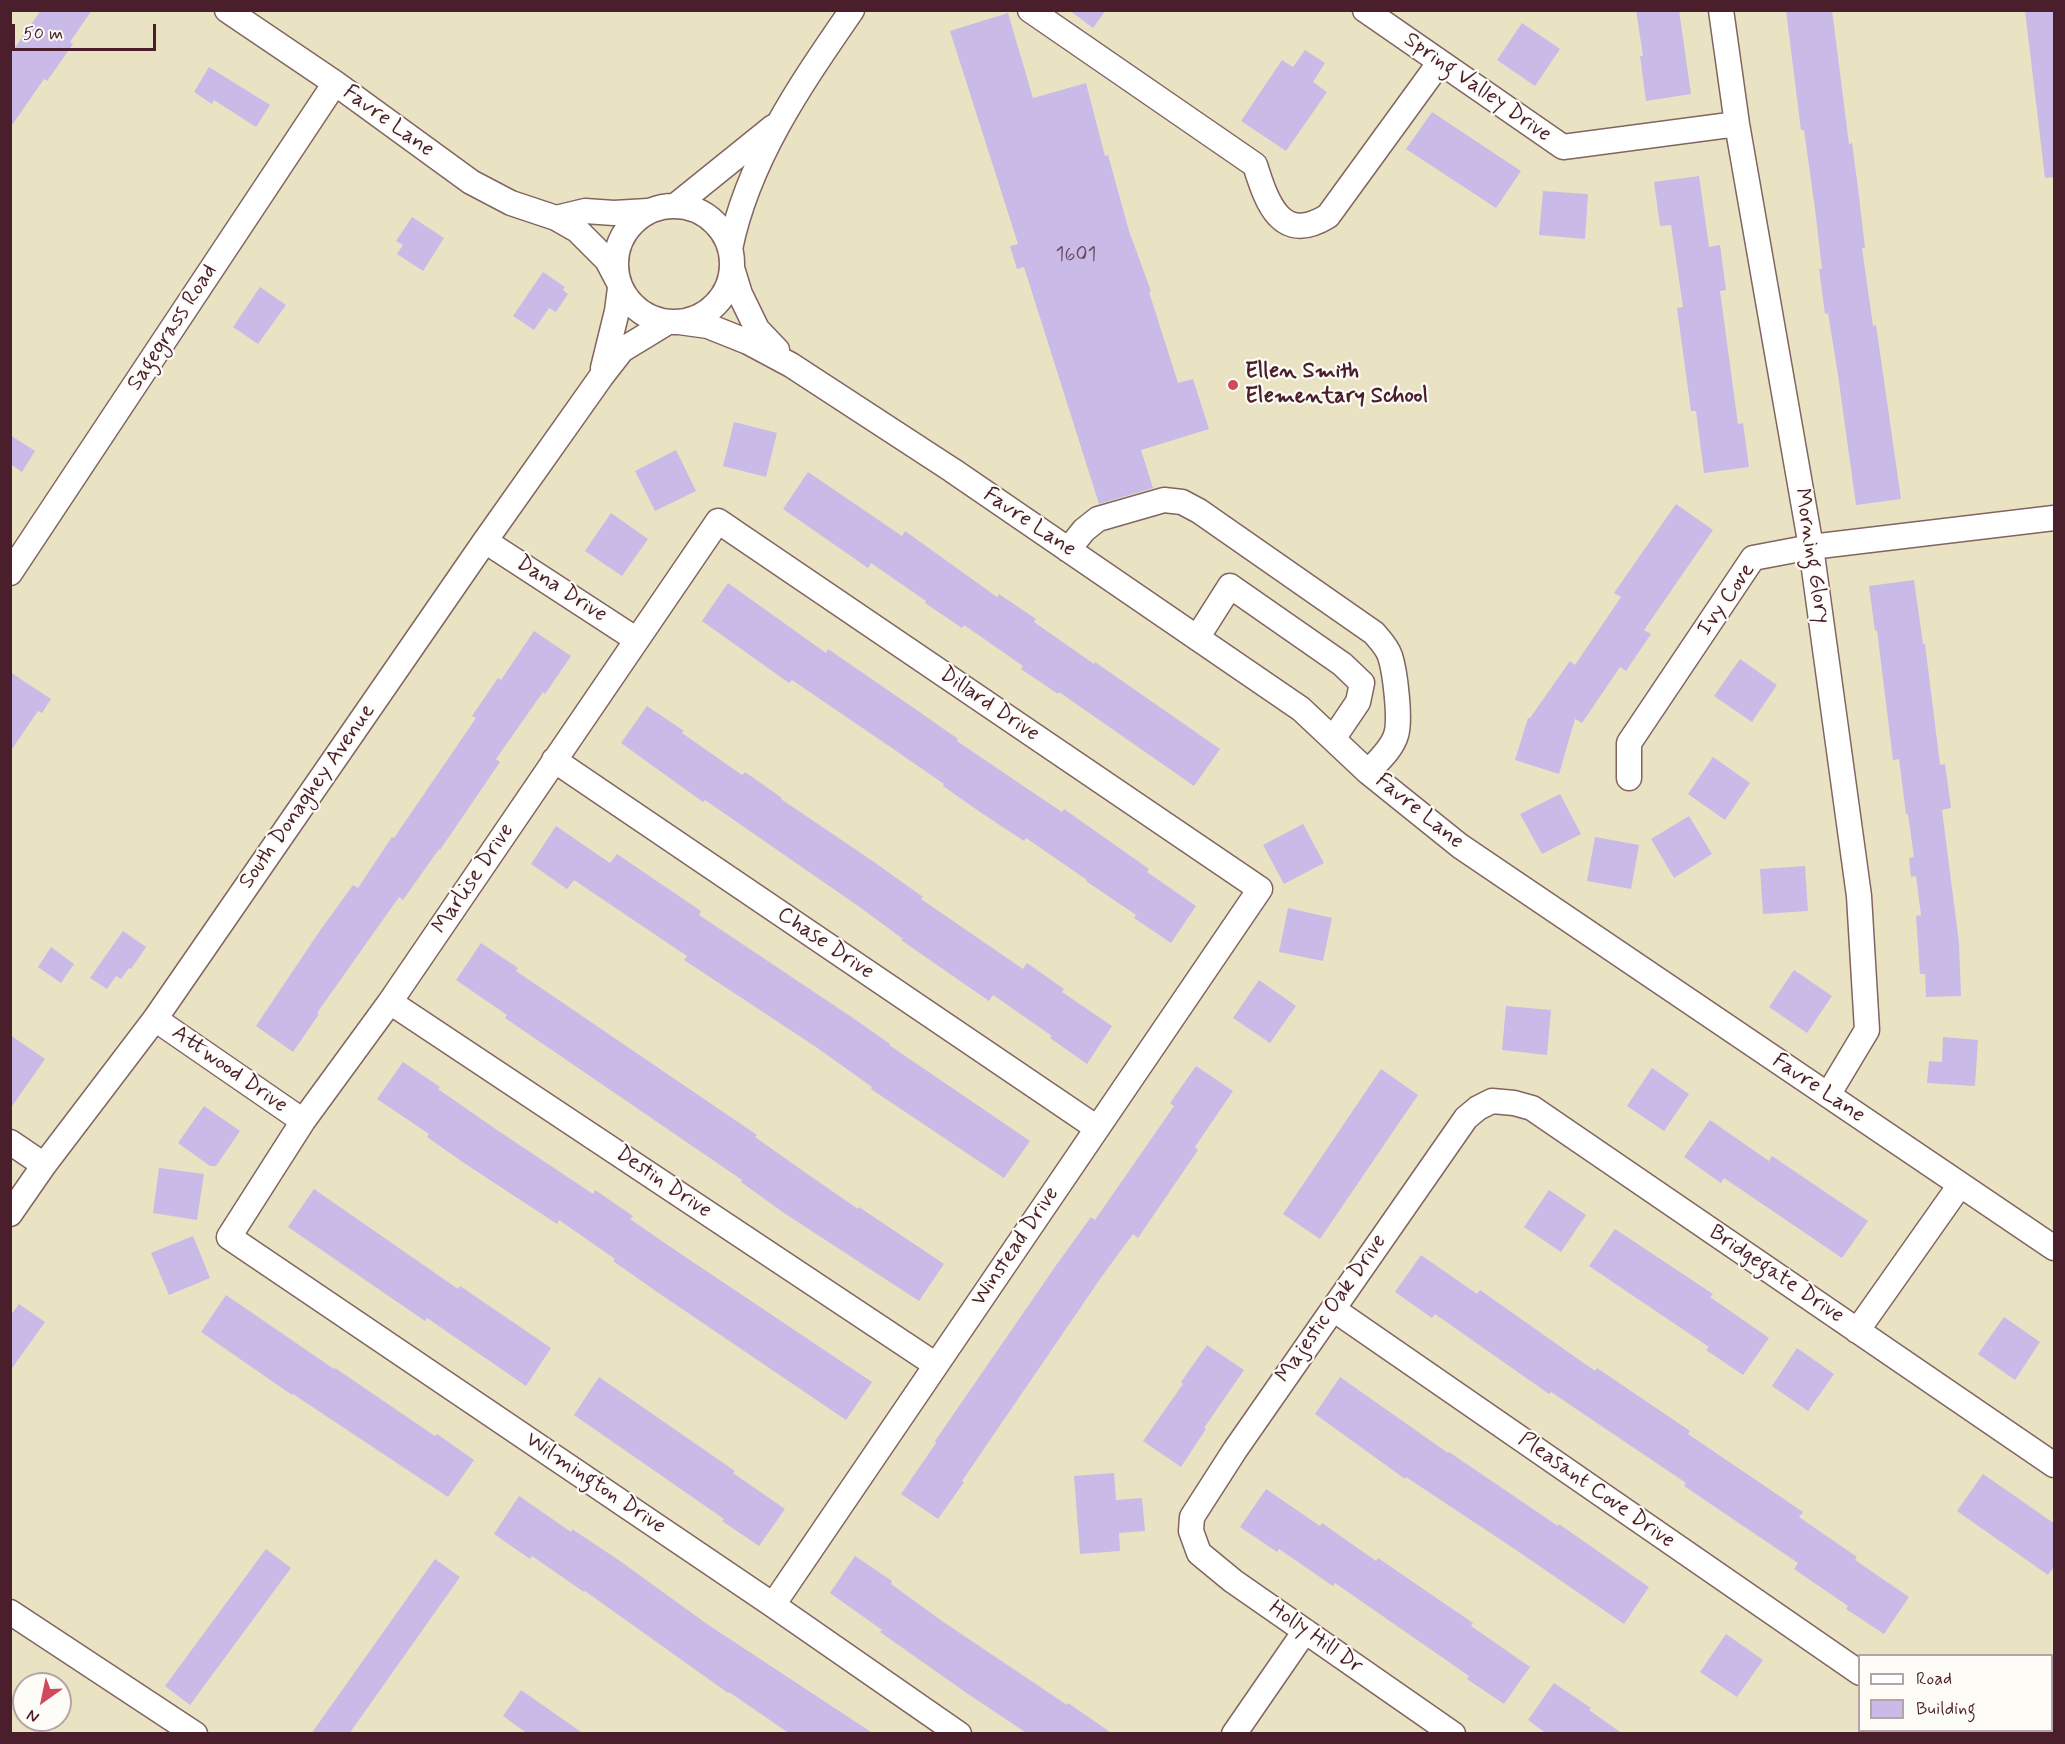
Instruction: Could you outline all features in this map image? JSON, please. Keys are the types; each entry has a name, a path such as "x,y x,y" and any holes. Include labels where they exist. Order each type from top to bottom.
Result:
{"street":[{"name":"Favre Lane","path":"227,10 335,83 471,182 512,203 556,218 577,230 607,260 619,285"},
{"path":"731,258 722,232 710,218 693,209 675,206 662,207 635,220 624,233 617,248 615,265 619,285 632,305 648,317 673,322 695,319 709,311 721,299 729,284 736,218 777,123 852,10"},
{"path":"1030,10 1255,165 1271,207 1281,219 1298,227 1314,224 1328,216 1440,62"},
{"name":"Spring Valley Drive","path":"1365,10 1563,147 1737,124"},
{"name":"Morning Glory","path":"1720,10 1737,124 1811,547 1859,896 1867,1030 1828,1095"},
{"name":"Sagegrass Road","path":"10,573 335,83"},
{"path":"675,206 736,159 777,123"},
{"path":"556,218 585,212 648,212"},
{"name":"Favre Lane","path":"731,258 740,294 758,329 791,365"},
{"name":"South Donaghey Avenue","path":"601,377 616,317 619,285"},
{"name":"Favre Lane","path":"673,322 708,326 731,334 791,365 952,470 1301,709 1368,772 1460,846 2055,1248"},
{"name":"South Donaghey Avenue","path":"10,1214 44,1165 155,1019 601,377 622,350 673,322"},
{"path":"1068,550 1084,530 1098,519 1164,500 1182,502 1199,511 1374,633 1386,647 1390,657 1398,717 1396,735 1387,751 1368,772"},
{"name":"Ivy Cove","path":"1629,778 1629,743 1753,558 1811,547 2055,518"},
{"name":"Marlise Drive","path":"229,1237 303,1121 390,1002 718,520"},
{"name":"Dillard Drive","path":"718,520 1260,889"},
{"name":"Dana Drive","path":"485,541 637,640"},
{"path":"1197,638 1230,586 1342,664 1362,683 1358,702 1333,739"},
{"name":"Chase Drive","path":"554,760 1096,1128"},
{"name":"Winstead Drive","path":"773,1605 1260,889"},
{"name":"Destin Drive","path":"390,1002 936,1365"},
{"name":"Attwood Drive","path":"155,1019 303,1121"},
{"name":"Majestic Oak Drive","path":"1191,1531 1192,1517 1222,1469 1466,1118 1478,1108 1492,1101"},
{"name":"Bridgegate Drive","path":"1492,1101 1514,1103 1532,1108 2055,1465"},
{"path":"10,1142 44,1165"},
{"path":"1857,1330 1960,1185"},
{"name":"Wilmington Drive","path":"229,1237 773,1605 958,1734"},
{"name":"Pleasant Cove Drive","path":"1333,1309 1858,1672"},
{"name":"Holly Hill Dr","path":"1191,1531 1199,1553 1233,1581 1453,1734"},
{"path":"10,1612 195,1734"},
{"path":"1234,1734 1305,1631"}],"building":[{"path":"41,10 92,10 70,42 73,44 47,81 44,79 10,128 10,55"},
{"path":"1069,10 1106,10 1093,28"},
{"path":"1636,10 1679,10 1691,94 1646,101 1640,56 1643,56"},
{"path":"1786,10 1832,10 1849,144 1852,143 1858,188 1865,248 1862,248 1873,326 1876,325 1901,499 1856,505 1828,313 1825,314 1815,209 1804,130 1801,130"},
{"path":"2025,10 2055,10 2055,177 2045,178"},
{"path":"1008,13 1033,98 1086,83 1105,156 1108,155 1129,231 1151,291 1149,292 1178,383 1193,379 1209,429 1141,450 1153,488 1099,504 1024,267 1017,269 1010,246 1018,244 950,31"},
{"path":"1522,23 1560,49 1535,86 1497,60"},
{"path":"1305,50 1325,63 1313,82 1327,92 1286,151 1241,121 1282,60 1293,67"},
{"path":"209,67 270,105 256,127 214,100 212,104 194,92"},
{"path":"1432,112 1521,171 1496,208 1406,149"},
{"path":"1699,176 1709,247 1720,245 1726,290 1720,291 1738,424 1743,423 1749,467 1704,473 1696,411 1691,411 1677,308 1683,307 1671,225 1660,226 1654,182"},
{"path":"1543,191 1588,194 1585,239 1539,235"},
{"path":"412,217 444,238 423,271 397,254 403,245 396,241"},
{"path":"543,272 565,287 563,290 568,294 556,312 549,308 534,330 513,316"},
{"path":"260,287 286,305 258,344 233,327"},
{"path":"734,422 777,433 766,477 723,466"},
{"path":"10,435 35,451 22,472 10,464"},
{"path":"676,450 696,491 655,511 635,471"},
{"path":"808,472 902,536 905,531 997,597 999,594 1036,619 1034,622 1220,749 1194,786 1059,692 1058,694 1021,669 1023,666 964,625 962,628 871,563 868,568 783,509"},
{"path":"1676,504 1713,530 1644,630 1651,634 1626,671 1620,667 1582,723 1575,719 1559,774 1515,760 1528,718 1570,661 1575,665 1621,597 1614,593"},
{"path":"611,513 648,539 622,576 585,551"},
{"path":"1914,580 1923,644 1925,644 1940,765 1945,764 1951,808 1942,810 1959,943 1961,996 1926,997 1925,974 1920,974 1916,916 1921,915 1916,876 1911,877 1909,858 1914,857 1899,759 1893,760 1877,630 1875,631 1869,586"},
{"path":"728,583 826,653 828,649 1062,812 1064,809 1149,869 1147,872 1196,906 1171,943 1134,918 1136,915 1026,838 1024,841 980,812 886,744 792,680 789,683 702,621"},
{"path":"534,631 571,656 496,759 500,762 440,850 403,900 399,897 317,1013 319,1014 293,1052 256,1026 353,885 358,888 392,837 394,838 476,718 472,716 498,678 501,680"},
{"path":"1740,659 1777,685 1752,722 1714,696"},
{"path":"10,672 51,699 42,713 38,711 10,752"},
{"path":"647,706 742,775 745,772 874,862 923,897 921,899 1023,969 1027,963 1064,989 1062,992 1112,1026 1087,1064 1050,1038 1052,1036 993,995 989,1001 901,940 903,939 861,908 705,800 703,802 621,743"},
{"path":"1713,757 1750,783 1725,820 1688,794"},
{"path":"1560,794 1581,834 1542,854 1520,814"},
{"path":"1689,816 1712,854 1674,878 1651,839"},
{"path":"1303,824 1324,863 1284,884 1263,845"},
{"path":"556,826 610,863 617,854 701,911 699,915 1030,1141 1004,1178 871,1089 872,1087 816,1047 684,960 687,956 574,880 567,889 531,864"},
{"path":"1595,837 1639,845 1631,889 1587,881"},
{"path":"1805,866 1808,911 1763,914 1760,869"},
{"path":"1288,908 1332,918 1323,961 1279,952"},
{"path":"123,931 146,947 131,969 129,968 121,979 116,976 107,989 90,978"},
{"path":"481,943 518,968 516,971 757,1135 755,1137 803,1171 944,1264 919,1301 784,1213 741,1182 742,1180 505,1018 507,1015 456,980"},
{"path":"51,947 74,964 61,983 38,967"},
{"path":"1794,970 1832,996 1807,1033 1769,1007"},
{"path":"1259,980 1296,1006 1270,1043 1233,1018"},
{"path":"1506,1006 1551,1010 1547,1055 1502,1050"},
{"path":"10,1035 45,1059 10,1109"},
{"path":"1943,1037 1978,1040 1975,1086 1927,1083 1929,1061 1942,1062"},
{"path":"403,1062 497,1130 593,1194 595,1190 633,1216 630,1219 872,1382 846,1420 660,1294 559,1220 557,1224 464,1163 427,1137 429,1134 377,1099"},
{"path":"1196,1066 1233,1091 1195,1147 1198,1150 1138,1238 1133,1234 1100,1279 938,1519 901,1494 1057,1264 1091,1217 1095,1220 1174,1106 1170,1103"},
{"path":"1652,1068 1689,1094 1664,1131 1627,1106"},
{"path":"1381,1069 1418,1095 1320,1239 1283,1214"},
{"path":"204,1106 240,1131 216,1166 210,1166 178,1143"},
{"path":"1710,1120 1769,1161 1772,1156 1868,1221 1842,1258 1724,1178 1721,1183 1684,1157"},
{"path":"159,1168 204,1174 197,1220 153,1213"},
{"path":"314,1189 458,1289 460,1286 551,1348 526,1386 427,1318 425,1321 288,1227"},
{"path":"1549,1190 1586,1215 1561,1252 1524,1227"},
{"path":"1615,1229 1713,1294 1710,1297 1769,1338 1743,1375 1706,1350 1709,1347 1589,1266"},
{"path":"193,1236 210,1278 169,1295 151,1253"},
{"path":"1421,1255 1477,1294 1480,1290 1595,1371 1597,1368 1690,1431 1688,1434 1803,1512 1799,1517 1857,1557 1855,1560 1909,1597 1884,1634 1846,1609 1848,1606 1794,1569 1798,1563 1684,1486 1686,1483 1551,1392 1549,1394 1435,1314 1432,1318 1395,1292"},
{"path":"226,1295 474,1460 448,1497 292,1395 201,1332"},
{"path":"19,1304 45,1322 10,1371 10,1316"},
{"path":"2004,1317 2040,1342 2015,1380 1978,1354"},
{"path":"1207,1345 1244,1370 1204,1428 1206,1429 1181,1467 1143,1441"},
{"path":"1797,1348 1834,1374 1808,1411 1772,1386"},
{"path":"599,1377 735,1471 733,1473 785,1509 759,1546 722,1521 724,1519 574,1415"},
{"path":"1340,1377 1448,1453 1558,1526 1559,1524 1649,1587 1624,1624 1406,1477 1405,1479 1315,1414"},
{"path":"1114,1473 1116,1500 1142,1498 1145,1531 1119,1533 1120,1551 1080,1554 1074,1476"},
{"path":"1983,1474 2055,1524 2055,1565 2048,1575 1957,1511"},
{"path":"1266,1489 1320,1526 1322,1523 1376,1561 1378,1558 1473,1623 1471,1626 1530,1667 1504,1704 1467,1679 1469,1676 1335,1583 1333,1586 1279,1549 1277,1552 1240,1527"},
{"path":"519,1496 571,1532 572,1529 620,1561 707,1624 874,1734 790,1734 728,1693 585,1591 532,1556 530,1559 494,1534"},
{"path":"266,1549 291,1568 190,1705 165,1686"},
{"path":"855,1556 892,1581 891,1584 942,1621 1113,1734 1028,1734 968,1694 880,1632 882,1630 830,1593"},
{"path":"435,1559 460,1577 349,1734 311,1734"},
{"path":"1726,1634 1763,1660 1737,1697 1700,1672"},
{"path":"1554,1683 1591,1708 1589,1710 1623,1734 1547,1734 1528,1720"},
{"path":"521,1690 584,1734 528,1734 503,1716"}],"place":[{"name":"Ellen Smith Elementary School","path":"1233,385"}]}
